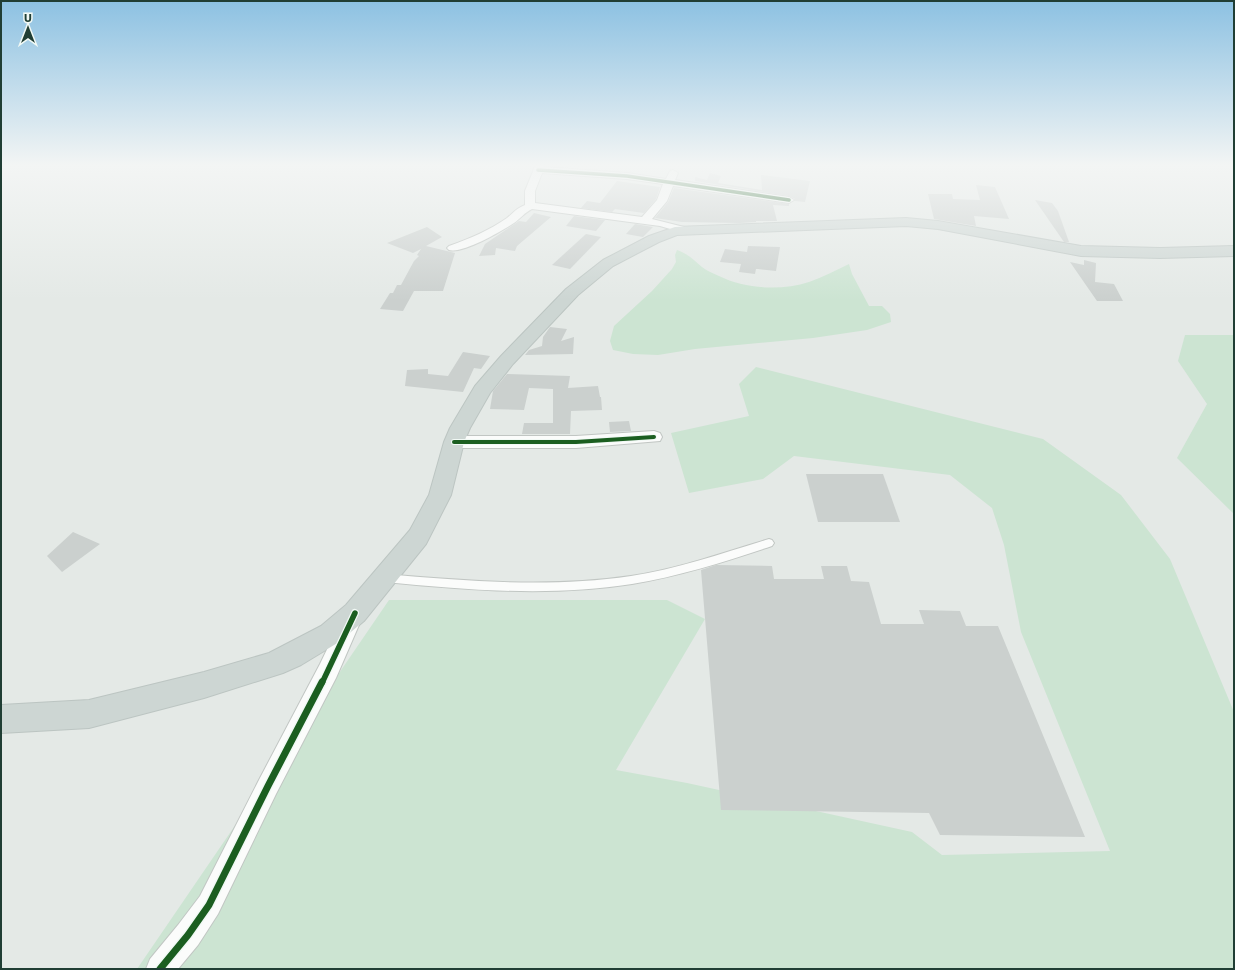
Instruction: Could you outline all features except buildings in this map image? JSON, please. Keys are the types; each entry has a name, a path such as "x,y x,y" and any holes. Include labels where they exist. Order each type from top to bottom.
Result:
{"main road":[{"path":"1,718 38,718 89,714 216,682 273,664 291,656 330,634 355,613 418,537 440,495 454,442 465,418 482,390 572,292 594,273 628,252 654,239 684,230 754,229 906,222 938,225 1081,251 1160,253 1234,251"}],"street":[{"path":"453,248 473,241 511,220 523,209"},
{"path":"557,209 645,220 684,230"},
{"path":"645,220 655,209"},
{"path":"454,442 576,442 654,436"},
{"path":"160,969 188,936 209,905 268,786 328,671 355,613"}],"lane":[{"path":"384,578 461,585 564,587 632,580 685,568 769,543"}],"green space":[{"path":"677,250 688,255 706,270 719,276 740,284 763,287 787,287 798,285 824,276 849,264 852,274 869,306 882,306 890,314 891,322 867,330 813,338 695,349 658,355 633,354 613,350 610,341 614,326 652,291 672,269 676,262 675,255"},
{"path":"1185,335 1234,335 1234,514 1177,458 1207,404 1178,361"},
{"path":"756,367 1043,439 1121,495 1170,559 1234,712 1234,969 137,969 389,600 667,600 705,619 616,770 687,783 912,832 942,855 1110,851 1021,632 1004,545 992,508 950,475 794,456 763,479 689,493 671,433 749,416 739,384"}],"cycle path":[{"path":"454,442 576,442 654,437"},
{"path":"160,969 188,935 209,905 268,786 328,671 355,613"}]}
